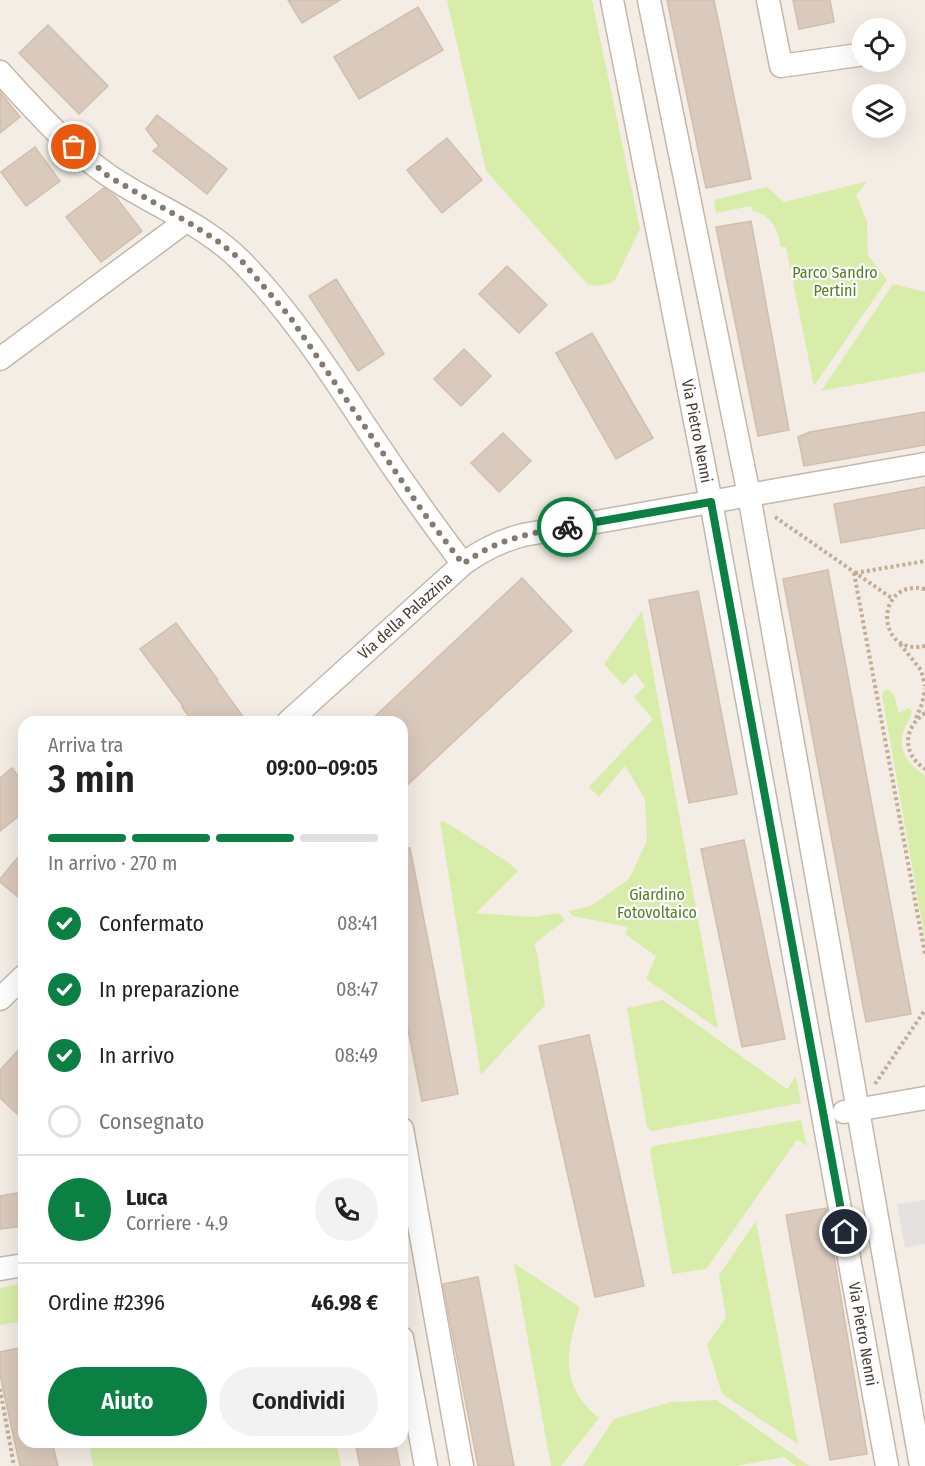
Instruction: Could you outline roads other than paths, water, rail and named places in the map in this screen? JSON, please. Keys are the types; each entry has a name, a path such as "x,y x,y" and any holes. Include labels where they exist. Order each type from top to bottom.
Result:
{"street":[{"name":"Via Pietro Nenni","path":"612,0 711,502 887,1466"},
{"name":"Via Pietro Nenni","path":"649,0 749,495 921,1466"},
{"path":"768,0 781,66 852,56"},
{"path":"0,72 37,112 108,176 186,221 219,242 240,259 290,317 423,512 463,564"},
{"path":"0,359 186,221"},
{"name":"Via della Palazzina","path":"295,716 463,564 486,548 523,535 925,464"},
{"path":"0,999 18,982"},
{"path":"824,1115 925,1098"},
{"path":"408,1194 462,1466"},
{"path":"0,1269 18,1266"},
{"path":"408,1370 426,1466"}],"park label":[{"name":"Parco Sandro Pertini","path":"835,281"},
{"name":"Giardino Fotovoltaico","path":"657,903"}]}
